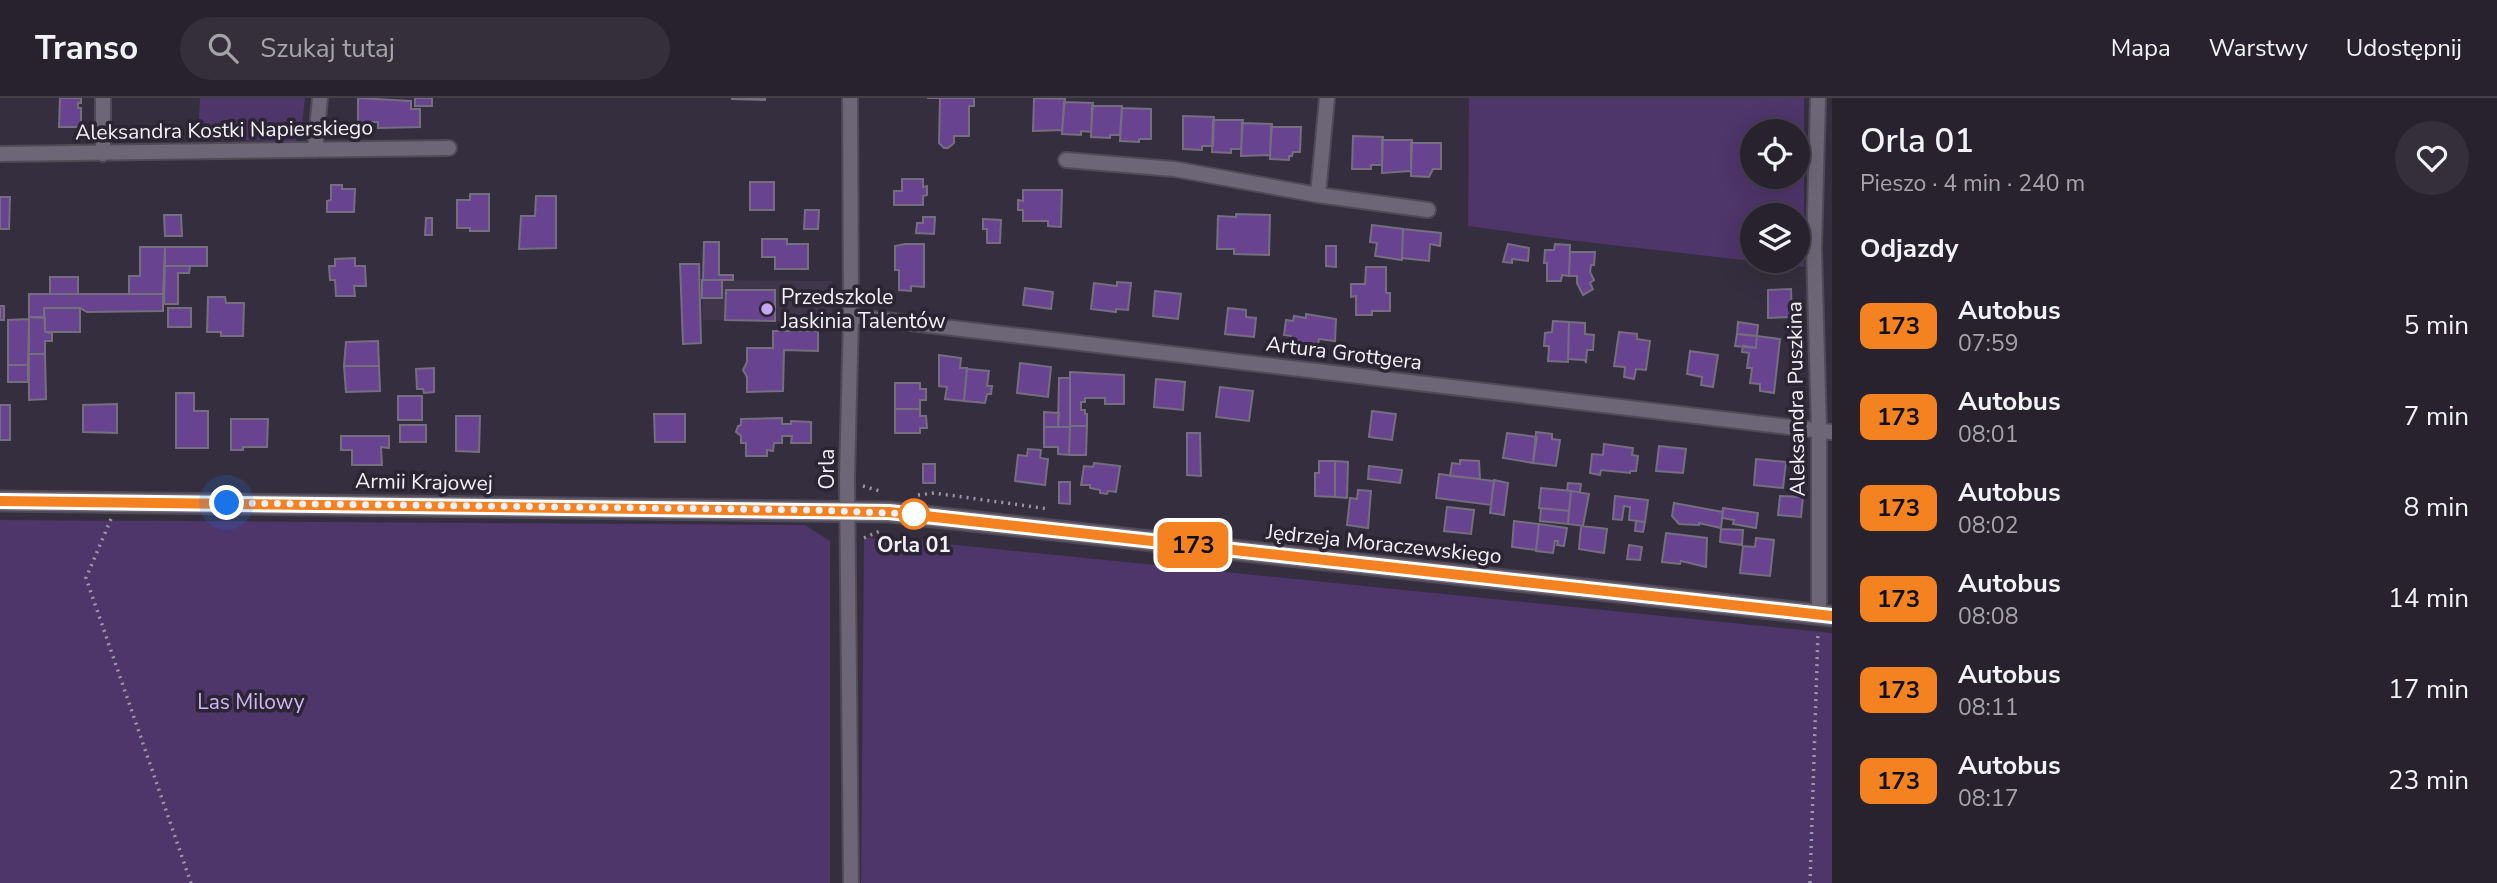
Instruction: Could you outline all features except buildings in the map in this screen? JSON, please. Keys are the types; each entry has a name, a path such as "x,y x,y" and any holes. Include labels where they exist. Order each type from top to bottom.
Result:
{"street":[{"path":"103,98 103,154"},
{"path":"315,150 320,98"},
{"name":"Orla","path":"850,98 848,511 851,883"},
{"path":"1318,195 1327,98"},
{"name":"Aleksandra Puszkina","path":"1818,98 1814,248 1826,431 1825,616"},
{"name":"Aleksandra Kostki Napierskiego","path":"0,154 449,148"},
{"path":"1066,160 1174,169 1318,195 1428,210"},
{"name":"Artura Grottgera","path":"851,316 1826,431"},
{"name":"Armii Krajowej","path":"0,501 848,511"},
{"name":"Jędrzeja Moraczewskiego","path":"848,511 934,516 1825,616"}],"path":[{"path":"118,501 86,578 191,883"},
{"path":"1810,883 1825,616"}],"shaded area":[{"name":"Przedszkole Jaskinia Talentów","path":"702,280 832,281 832,322 703,320"}],"green space":[{"path":"200,98 305,98 301,134 295,141 198,140"},
{"path":"1469,98 1804,98 1804,119 1740,119 1740,189 1804,189 1804,203 1740,203 1740,260 1468,226"},
{"name":"Las Milowy","path":"0,520 805,525 830,541 830,883 0,883"},
{"path":"864,538 897,539 1832,633 1832,883 861,883"}],"bus line":[{"name":"173","path":"0,501 889,512 1832,616"}],"place":[{"name":"Przedszkole Jaskinia Talentów","path":"767,309"},
{"name":"Orla 01","path":"914,514"}],"route":[{"path":"227,503 811,510 914,514"}]}
